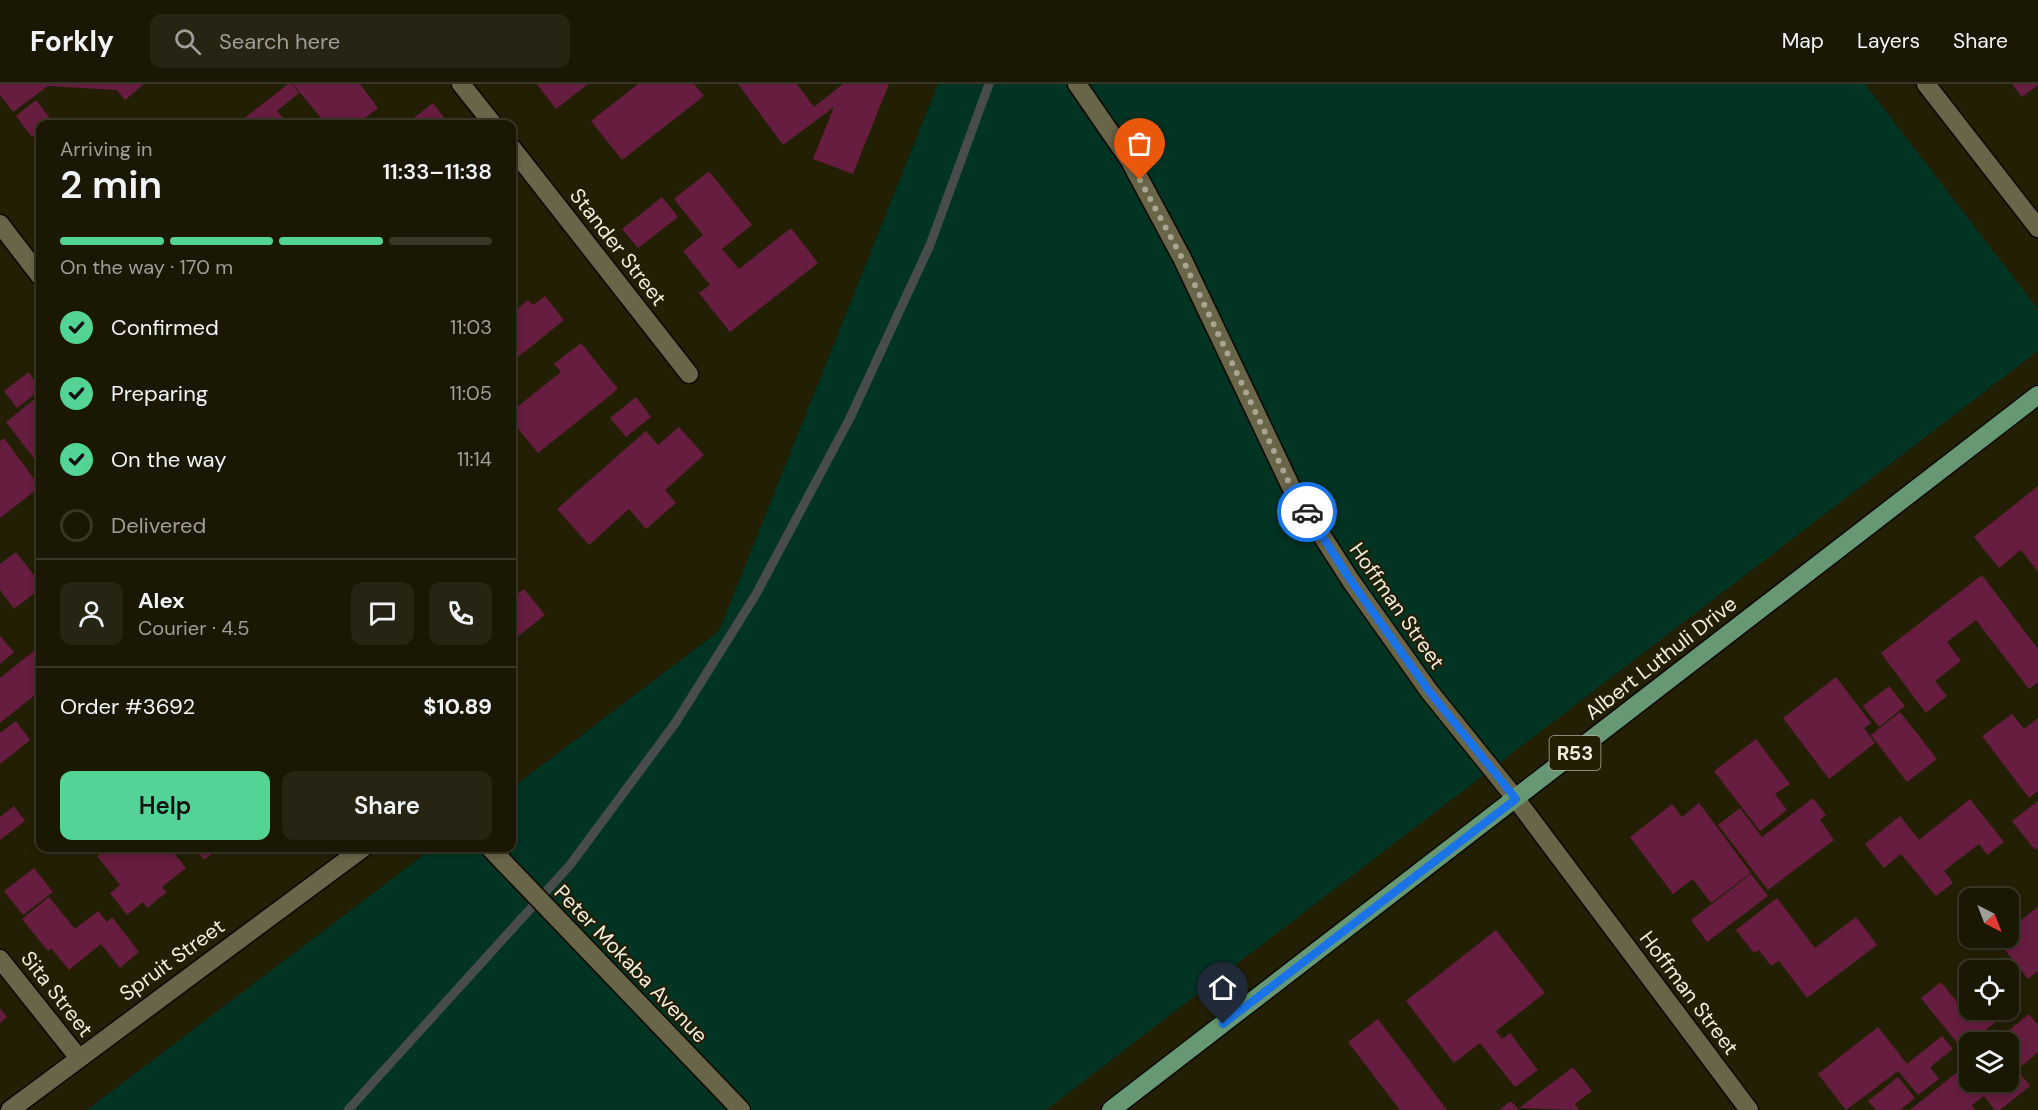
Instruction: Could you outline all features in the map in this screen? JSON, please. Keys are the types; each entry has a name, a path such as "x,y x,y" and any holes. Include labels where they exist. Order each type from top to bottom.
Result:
{"main road":[{"name":"Albert Luthuli Drive","path":"1111,1110 2038,395"}],"street":[{"path":"461,84 490,120"},
{"name":"Hoffman Street","path":"1077,84 1130,160 1182,258 1292,489 1351,581 1429,691 1516,799 1749,1110"},
{"path":"1926,84 2038,228"},
{"name":"Stander Street","path":"516,153 689,374"},
{"path":"0,224 36,271"},
{"name":"Spruit Street","path":"10,1110 78,1057 358,852"},
{"name":"Peter Mokaba Avenue","path":"495,853 741,1110"},
{"name":"Sita Street","path":"0,959 78,1057"}],"green space":[{"path":"938,84 1865,84 2038,309 2038,351 1046,1110 87,1110 428,852 516,852 516,785 719,631"}],"building":[{"path":"0,84 144,84 125,100 117,90 48,86 13,112 0,95"},
{"path":"288,84 292,84 299,93 277,111 285,120 242,120"},
{"path":"293,84 360,84 378,108 362,120 323,120"},
{"path":"537,84 588,84 556,109"},
{"path":"638,84 694,84 704,96 622,160 591,121"},
{"path":"738,84 797,84 814,107 843,84 889,84 853,174 813,159 834,107 783,145"},
{"path":"2012,84 2038,84 2038,85 2022,97"},
{"path":"36,100 51,120 36,120 36,134 32,137 16,116"},
{"path":"433,103 446,120 411,120"},
{"path":"709,171 752,225 722,249 739,269 791,228 818,263 730,332 699,293 710,285 683,251 703,235 674,199"},
{"path":"662,197 678,217 638,248 622,229"},
{"path":"545,296 564,320 516,359 516,310 528,300 533,305"},
{"path":"581,343 618,389 538,453 516,426 516,408 561,372 554,364"},
{"path":"29,372 36,383 36,393 17,408 4,391"},
{"path":"636,397 651,417 626,437 610,418"},
{"path":"35,399 36,461 6,422"},
{"path":"679,427 704,455 665,490 676,503 646,529 629,509 589,545 557,509 646,431 658,445"},
{"path":"4,438 36,482 36,490 0,518 0,441"},
{"path":"2038,486 2038,572 2021,550 1999,568 1974,537"},
{"path":"16,552 36,578 36,592 14,609 0,590 0,564"},
{"path":"1982,575 2038,649 2038,682 2029,689 1976,620 1947,642 1961,661 1935,681 1947,696 1926,713 1881,653"},
{"path":"524,589 545,615 516,638 516,595"},
{"path":"0,636 14,652 0,664"},
{"path":"36,649 36,694 0,723 0,678"},
{"path":"1836,677 1871,723 1864,728 1875,743 1829,779 1783,718"},
{"path":"1889,686 1905,706 1879,727 1863,706"},
{"path":"1900,712 1937,759 1907,782 1871,735"},
{"path":"2012,714 2024,729 2038,718 2038,791 2029,798 1982,736"},
{"path":"16,721 30,740 0,764 0,733"},
{"path":"1756,739 1790,784 1775,794 1787,810 1760,831 1714,771"},
{"path":"1813,798 1826,815 1820,820 1834,840 1768,890 1718,825 1740,808 1762,837"},
{"path":"1970,799 2004,842 1987,855 1979,844 1944,871 1953,883 1936,896 1901,854 1884,868 1865,844 1900,816 1919,840"},
{"path":"2038,801 2038,847 2035,850 2012,821"},
{"path":"1699,803 1751,873 1711,903 1693,879 1673,894 1630,837 1672,804 1682,817"},
{"path":"14,806 25,821 0,840 0,817"},
{"path":"102,852 173,852 186,868 162,887 167,892 147,908 143,902 127,915 110,893 120,885 97,856"},
{"path":"198,852 215,852 204,860"},
{"path":"34,868 53,892 23,915 4,891"},
{"path":"1751,874 1768,896 1707,942 1691,920"},
{"path":"49,897 75,929 98,911 107,922 112,917 139,952 120,968 101,944 69,970 51,948 48,951 22,919"},
{"path":"1777,898 1815,948 1856,917 1877,945 1807,998 1779,961 1771,966 1759,950 1754,953 1736,930"},
{"path":"2038,907 2038,971 2028,979 2019,968 2019,960 2013,960 2003,948 2019,948 2019,922"},
{"path":"1496,930 1545,993 1496,1031 1502,1039 1510,1033 1538,1070 1515,1087 1480,1043 1454,1063 1406,1001"},
{"path":"1941,982 1959,1005 1959,1020 1998,1020 1983,1032 1959,1032 1959,1045 1921,998"},
{"path":"0,1008 7,1017 0,1023"},
{"path":"2029,1014 2038,1025 2038,1052 2019,1068 2019,1032 2006,1032"},
{"path":"1378,1019 1447,1110 1400,1110 1348,1042"},
{"path":"1878,1027 1907,1064 1942,1036 1953,1049 1930,1067 1939,1079 1918,1095 1898,1071 1846,1110 1818,1074"},
{"path":"1573,1067 1592,1091 1575,1104 1579,1110 1519,1108"},
{"path":"1959,1071 1959,1092 2019,1092 2019,1072 2030,1086 2000,1110 1995,1110 1984,1096 1972,1105 1975,1110 1910,1110"},
{"path":"1898,1077 1915,1098 1900,1110 1876,1110 1868,1101"},
{"path":"1511,1101 1519,1110 1499,1110"}],"waterway":[{"path":"348,1110 570,865 676,722 755,596 850,418 930,245 989,84"}],"way so far":[{"path":"1140,180 1182,258 1292,489 1307,512"}],"route":[{"path":"1223,1024 1516,799 1429,691 1351,581 1307,512"}]}
